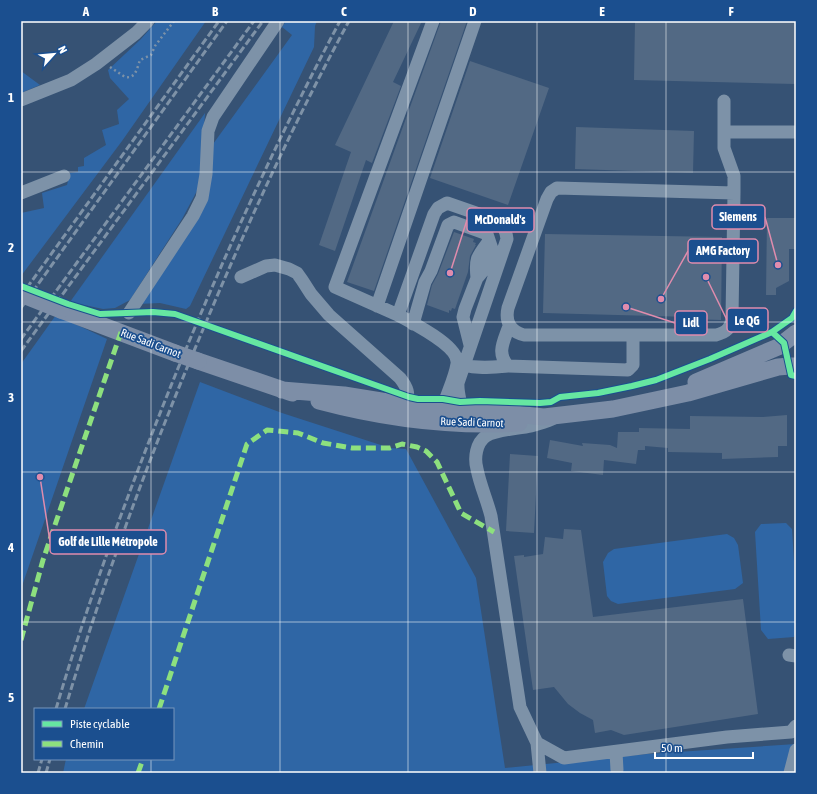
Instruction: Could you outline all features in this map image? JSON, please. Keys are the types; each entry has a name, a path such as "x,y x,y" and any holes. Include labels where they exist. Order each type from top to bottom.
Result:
{"main road":[{"name":"Rue Sadi Carnot","path":"21,294 198,361 282,390 312,400 372,413 462,417 487,411 551,416 620,407 694,392 778,367 796,366"},
{"name":"Rue Sadi Carnot","path":"652,400 778,346 796,333"},
{"name":"Rue Sadi Carnot","path":"282,390 344,395 406,405 442,415"}],"lane":[{"path":"21,100 71,80 101,60 136,33 148,21"},
{"path":"129,313 193,216 202,198 206,174 208,131 213,117 278,21"},
{"path":"433,21 335,287 398,314 446,344 463,348 470,345"},
{"path":"377,306 475,21"},
{"path":"509,326 518,334 524,335 633,336 716,335 723,333 731,326 734,176 724,148 724,101"},
{"path":"724,132 796,132"},
{"path":"21,193 64,176"},
{"path":"508,366 503,360 501,352 509,326 506,315 547,199 551,192 557,188 734,193"},
{"path":"398,314 434,214 438,208 447,203 501,223 507,239 458,383 457,389 462,417"},
{"path":"412,324 425,282 431,271 448,225 454,222 483,232 487,234 489,241 480,252 476,261 475,266 477,278 464,309 463,317 470,345"},
{"path":"241,278 266,266 282,266 297,273 320,306 400,378 409,397 406,405"},
{"path":"464,365 470,367 508,366 628,370 633,365 633,336"},
{"path":"442,415 443,404 450,388 457,363 457,359 453,352 446,344"},
{"path":"540,773 536,743 520,707 491,516 475,460 477,451 485,436 492,433 532,426 551,416"},
{"path":"536,743 564,758 794,729 796,745"},
{"path":"790,773 796,750"},
{"path":"616,752 617,770"}],"path":[{"path":"101,60 125,77 128,78 132,76 135,74 140,60 151,55 155,46 174,21"}],"shaded area":[{"path":"157,21 206,21 122,141 21,276 21,213 44,208 42,193 67,185 70,173 78,172 78,167 84,166 84,158 106,145 102,130 119,124 117,110 129,99 110,78 108,70 141,39"},
{"path":"286,21 317,21 315,26 314,47 190,306 186,309 160,303 138,304 202,210 213,144 292,35 282,27"},
{"path":"21,71 40,85 21,93"},
{"path":"205,113 202,162 198,189 182,219 130,300 115,308 103,309 70,302"},
{"path":"56,315 107,339 21,589 21,364"},
{"path":"200,382 282,413 390,448 406,449 476,578 505,768 647,754 796,744 796,773 63,773 66,760 174,760 174,708 84,708"},
{"path":"786,523 792,529 796,593 796,632 794,637 768,639 761,630 755,532 761,524"},
{"path":"727,534 734,538 738,545 743,583 735,589 618,604 611,601 607,596 603,562 608,553 614,549"}],"building":[{"path":"394,21 422,21 393,82 401,86 372,163 366,160 335,251 319,245 351,152 335,145"},
{"path":"441,21 467,21 374,291 347,282"},
{"path":"635,21 796,21 796,84 634,80"},
{"path":"470,61 549,88 508,205 430,178"},
{"path":"576,127 694,131 693,173 575,169"},
{"path":"767,218 796,218 796,249 789,249 789,281 776,288 776,295 766,295"},
{"path":"454,232 474,239 473,242 476,243 476,245 470,256 468,272 455,309 452,308 451,311 449,310 449,313 427,305 432,285 438,274"},
{"path":"545,234 722,237 721,320 690,319 691,317 543,313"},
{"path":"787,415 787,446 778,446 778,457 722,459 722,453 668,452 668,448 645,446 645,450 638,450 636,464 604,460 603,475 571,471 572,463 547,458 550,440 583,446 582,443 610,445 617,448 618,432 639,432 639,428 690,429 690,416 763,417"},
{"path":"510,454 538,456 534,533 506,531"},
{"path":"564,529 581,530 593,617 743,599 758,714 624,735 611,730 595,733 593,720 568,704 554,687 533,690 514,556 524,555 524,557 543,554 545,537 563,539"}],"railway":[{"path":"21,296 219,21"},
{"path":"21,308 227,21"},
{"path":"21,339 254,21"},
{"path":"21,351 263,21"},
{"path":"56,708 108,551 187,346 260,182 312,74 340,21"},
{"path":"65,708 127,522 180,384 270,178 308,99 349,21"},
{"path":"38,773 42,760"},
{"path":"46,773 50,760"}],"marked path":[{"path":"21,640 43,560 121,332"},
{"path":"159,708 247,444 267,430 298,433 323,443 352,448 390,448 402,444 417,447 426,451 437,462 461,513 494,532"},
{"path":"138,773 143,760"}],"cycle path":[{"path":"21,286 68,304 100,314 153,312 175,314 409,397 418,399 443,399 460,402 551,402 560,397 598,393 656,380 710,359 772,332 792,318 796,311"},
{"path":"772,332 784,343 791,375 796,376"}],"place":[{"name":"Siemens","path":"778,265"},
{"name":"McDonald's","path":"450,273"},
{"name":"Le QG","path":"706,277"},
{"name":"AMG Factory","path":"661,299"},
{"name":"Lidl","path":"626,307"},
{"name":"Golf de Lille Métropole","path":"40,477"}]}
